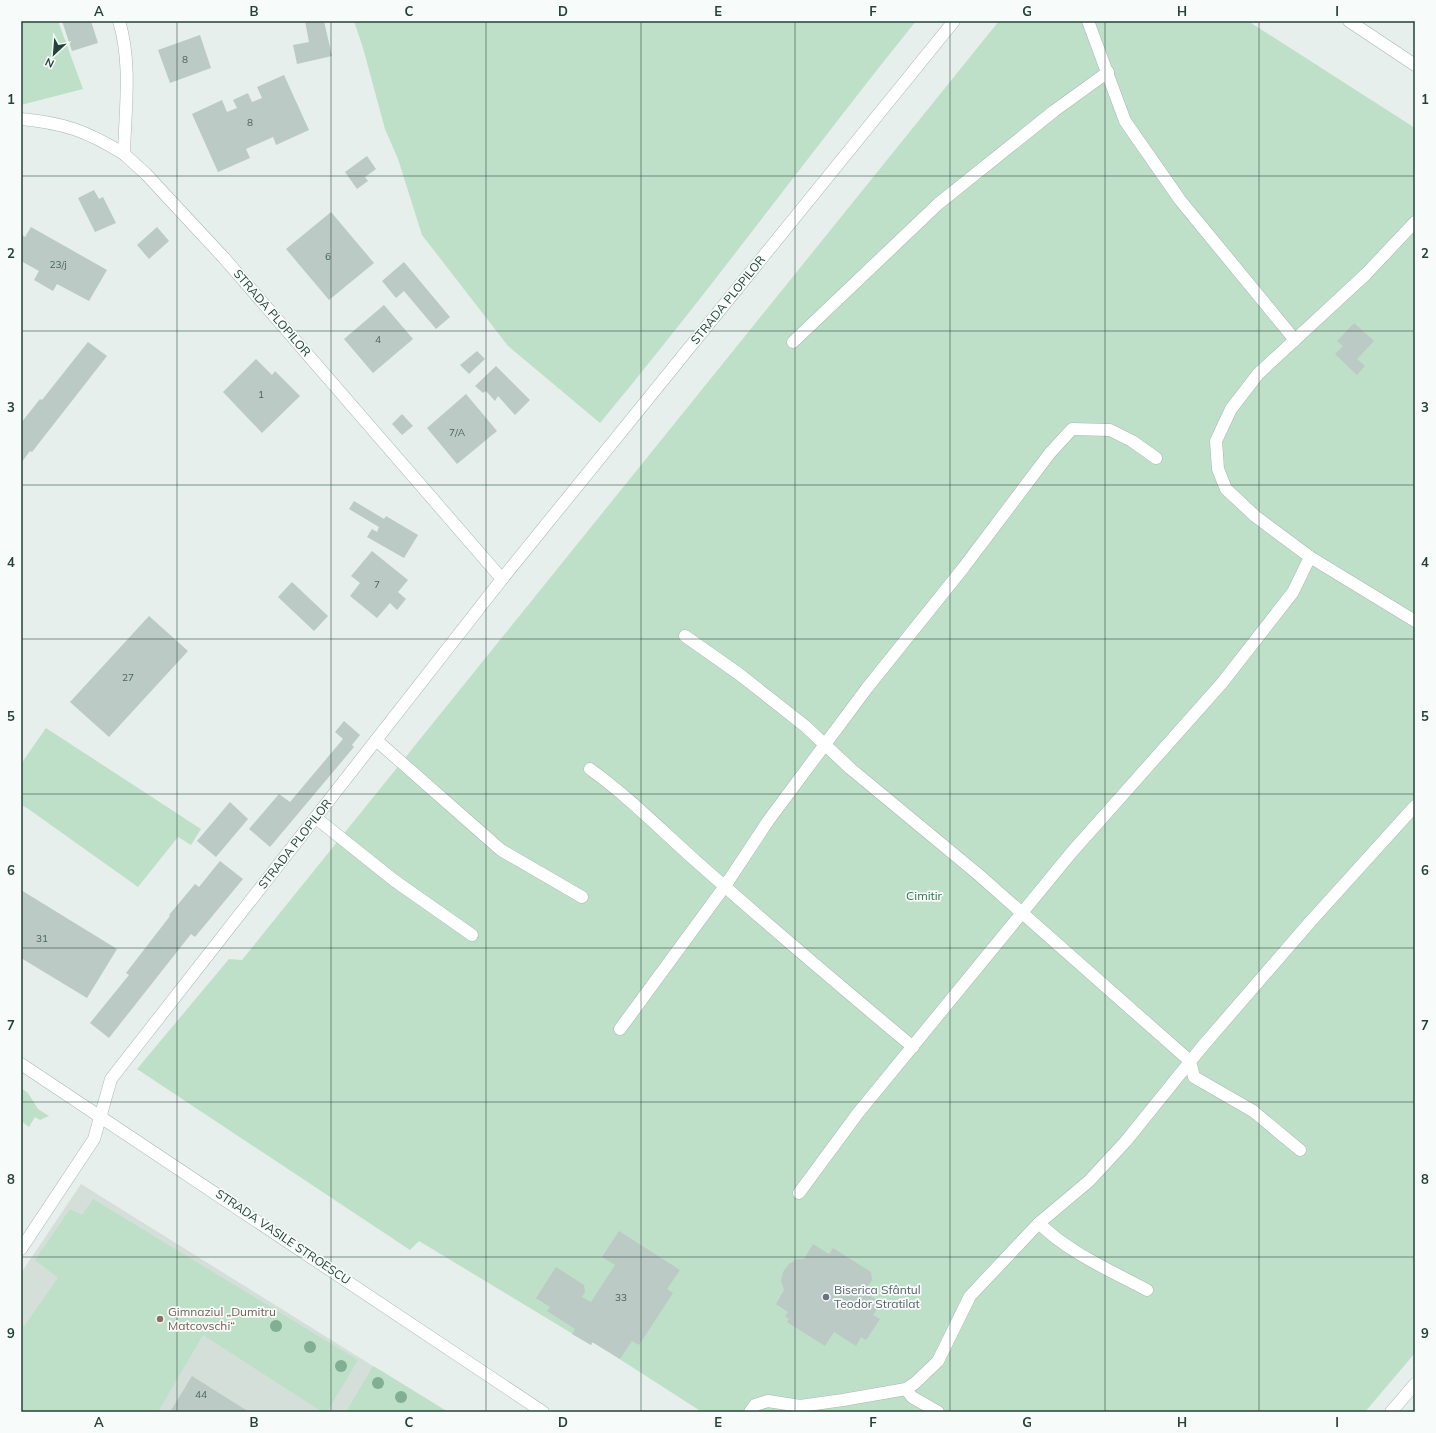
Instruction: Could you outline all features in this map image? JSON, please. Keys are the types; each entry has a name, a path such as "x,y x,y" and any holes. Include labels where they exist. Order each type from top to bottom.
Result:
{"street":[{"path":"119,21 123,35 126,63 124,154"},
{"name":"STRADA PLOPILOR","path":"21,1249 94,1139 111,1080 502,579 954,21"},
{"path":"1088,21 1126,121 1180,200 1295,340"},
{"path":"1348,21 1415,65"},
{"path":"794,342 938,204 1054,111 1108,72"},
{"path":"21,119 48,121 74,127 101,140 124,154"},
{"name":"STRADA PLOPILOR","path":"124,154 146,174 224,258 502,579"},
{"path":"1415,222 1366,274 1258,374 1231,409 1216,440 1218,469 1226,489 1255,516 1310,557 1415,621"},
{"path":"620,1029 725,886 768,821 867,688 964,567 1050,453 1072,429 1110,430 1132,441 1156,458"},
{"path":"800,1193 858,1114 1071,853 1222,683 1293,592 1310,557"},
{"path":"685,636 745,679 805,726 851,769 979,875 1190,1061 1194,1077 1253,1111 1300,1150"},
{"path":"376,740 500,850 582,897"},
{"path":"590,769 620,791 725,886 913,1047"},
{"path":"750,1412 755,1405 768,1401 800,1406 906,1389 915,1383 938,1361 970,1296 1039,1223 1089,1181 1126,1141 1190,1061 1310,922 1415,806"},
{"path":"316,818 395,881 472,935"},
{"name":"STRADA VASILE STROESCU","path":"21,1064 543,1412"},
{"path":"1039,1223 1051,1234 1095,1262 1147,1290"},
{"path":"1391,1412 1415,1384"},
{"path":"906,1389 912,1397 938,1412"}],"shaded area":[{"name":"Gimnaziul „Dumitru Matcovschi“","path":"81,1184 448,1412 21,1412 21,1273"}],"green space":[{"path":"21,21 58,21 83,89 21,105"},
{"path":"354,21 916,21 680,324 600,423 508,346 422,235 398,159 385,129 363,48"},
{"name":"Cimitir","path":"999,21 1248,21 1415,128 1415,1353 1365,1412 702,1412 593,1342 591,1345 419,1241 410,1250 137,1069 229,959 242,960"},
{"path":"46,728 201,829 191,845 178,837 138,887 27,808 23,806 21,810 21,764"},
{"path":"21,1088 28,1093 38,1109 49,1116 40,1120 35,1117 29,1127 21,1121"},
{"name":"Gimnaziul „Dumitru Matcovschi“","path":"93,1199 358,1360 327,1412 322,1412 203,1335 158,1412 21,1412 21,1323 24,1326 58,1278 35,1260 70,1209 82,1215"},
{"path":"373,1366 380,1370 448,1412 346,1412"}],"building":[{"path":"62,21 91,21 98,43 72,51"},
{"path":"305,21 324,21 332,56 297,64 293,45 309,42"},
{"path":"200,35 211,68 170,83 158,50"},
{"path":"284,75 309,130 276,145 273,137 246,149 250,158 218,172 192,114 222,100 227,112 237,108 233,100 248,93 252,102 262,98 257,87"},
{"path":"367,156 376,169 365,177 368,181 357,189 345,172"},
{"path":"94,190 99,199 103,197 116,223 95,232 78,198"},
{"path":"331,212 374,263 329,300 286,249"},
{"path":"31,227 107,270 89,301 57,284 53,291 34,280 39,271 21,261 21,234 25,237"},
{"path":"157,227 169,241 149,259 137,245"},
{"path":"404,262 450,317 436,329 404,291 396,298 382,281"},
{"path":"384,305 413,339 373,373 344,339"},
{"path":"1354,323 1374,341 1357,359 1365,366 1357,375 1335,354 1343,346 1337,341"},
{"path":"88,342 107,356 32,452 30,451 21,463 21,423 40,399 42,400"},
{"path":"477,351 485,359 469,374 460,365"},
{"path":"256,359 272,375 275,371 300,396 262,433 223,392"},
{"path":"496,366 530,400 515,415 498,396 495,401 486,391 483,393 475,386"},
{"path":"466,394 497,431 457,464 427,428"},
{"path":"402,414 413,426 402,435 392,424"},
{"path":"354,501 384,519 386,516 418,535 404,558 367,537 372,529 377,532 379,527 349,509"},
{"path":"372,551 408,580 398,592 406,599 397,610 390,603 377,618 350,596 360,583 351,576"},
{"path":"292,582 328,616 314,631 278,597"},
{"path":"149,616 188,651 109,737 70,702"},
{"path":"344,721 360,735 352,745 354,747 270,847 249,829 279,794 290,802 343,739 335,732"},
{"path":"230,802 248,819 216,857 197,841"},
{"path":"220,861 243,879 195,937 191,934 109,1038 90,1023 129,975 126,973 170,916 169,915 195,884 199,887"},
{"path":"21,890 117,949 87,998 21,958"},
{"path":"619,1231 680,1270 667,1289 673,1293 639,1345 632,1341 620,1359 592,1342 591,1345 572,1334 575,1329 547,1311 550,1307 536,1298 556,1267 584,1285 585,1292 582,1297 591,1302 615,1265 602,1257"},
{"name":"Biserica Sfântul Teodor Stratilat","path":"813,1244 829,1254 833,1248 871,1272 872,1280 864,1292 881,1303 873,1315 880,1319 866,1340 861,1337 856,1346 834,1332 825,1346 787,1322 789,1319 785,1316 788,1312 776,1304 784,1290 781,1281 783,1272 789,1264 797,1259 804,1259"},
{"path":"192,1376 249,1412 170,1412"}],"place":[{"name":"Biserica Sfântul Teodor Stratilat","path":"826,1297"},
{"name":"Gimnaziul „Dumitru Matcovschi“","path":"160,1319"}]}
